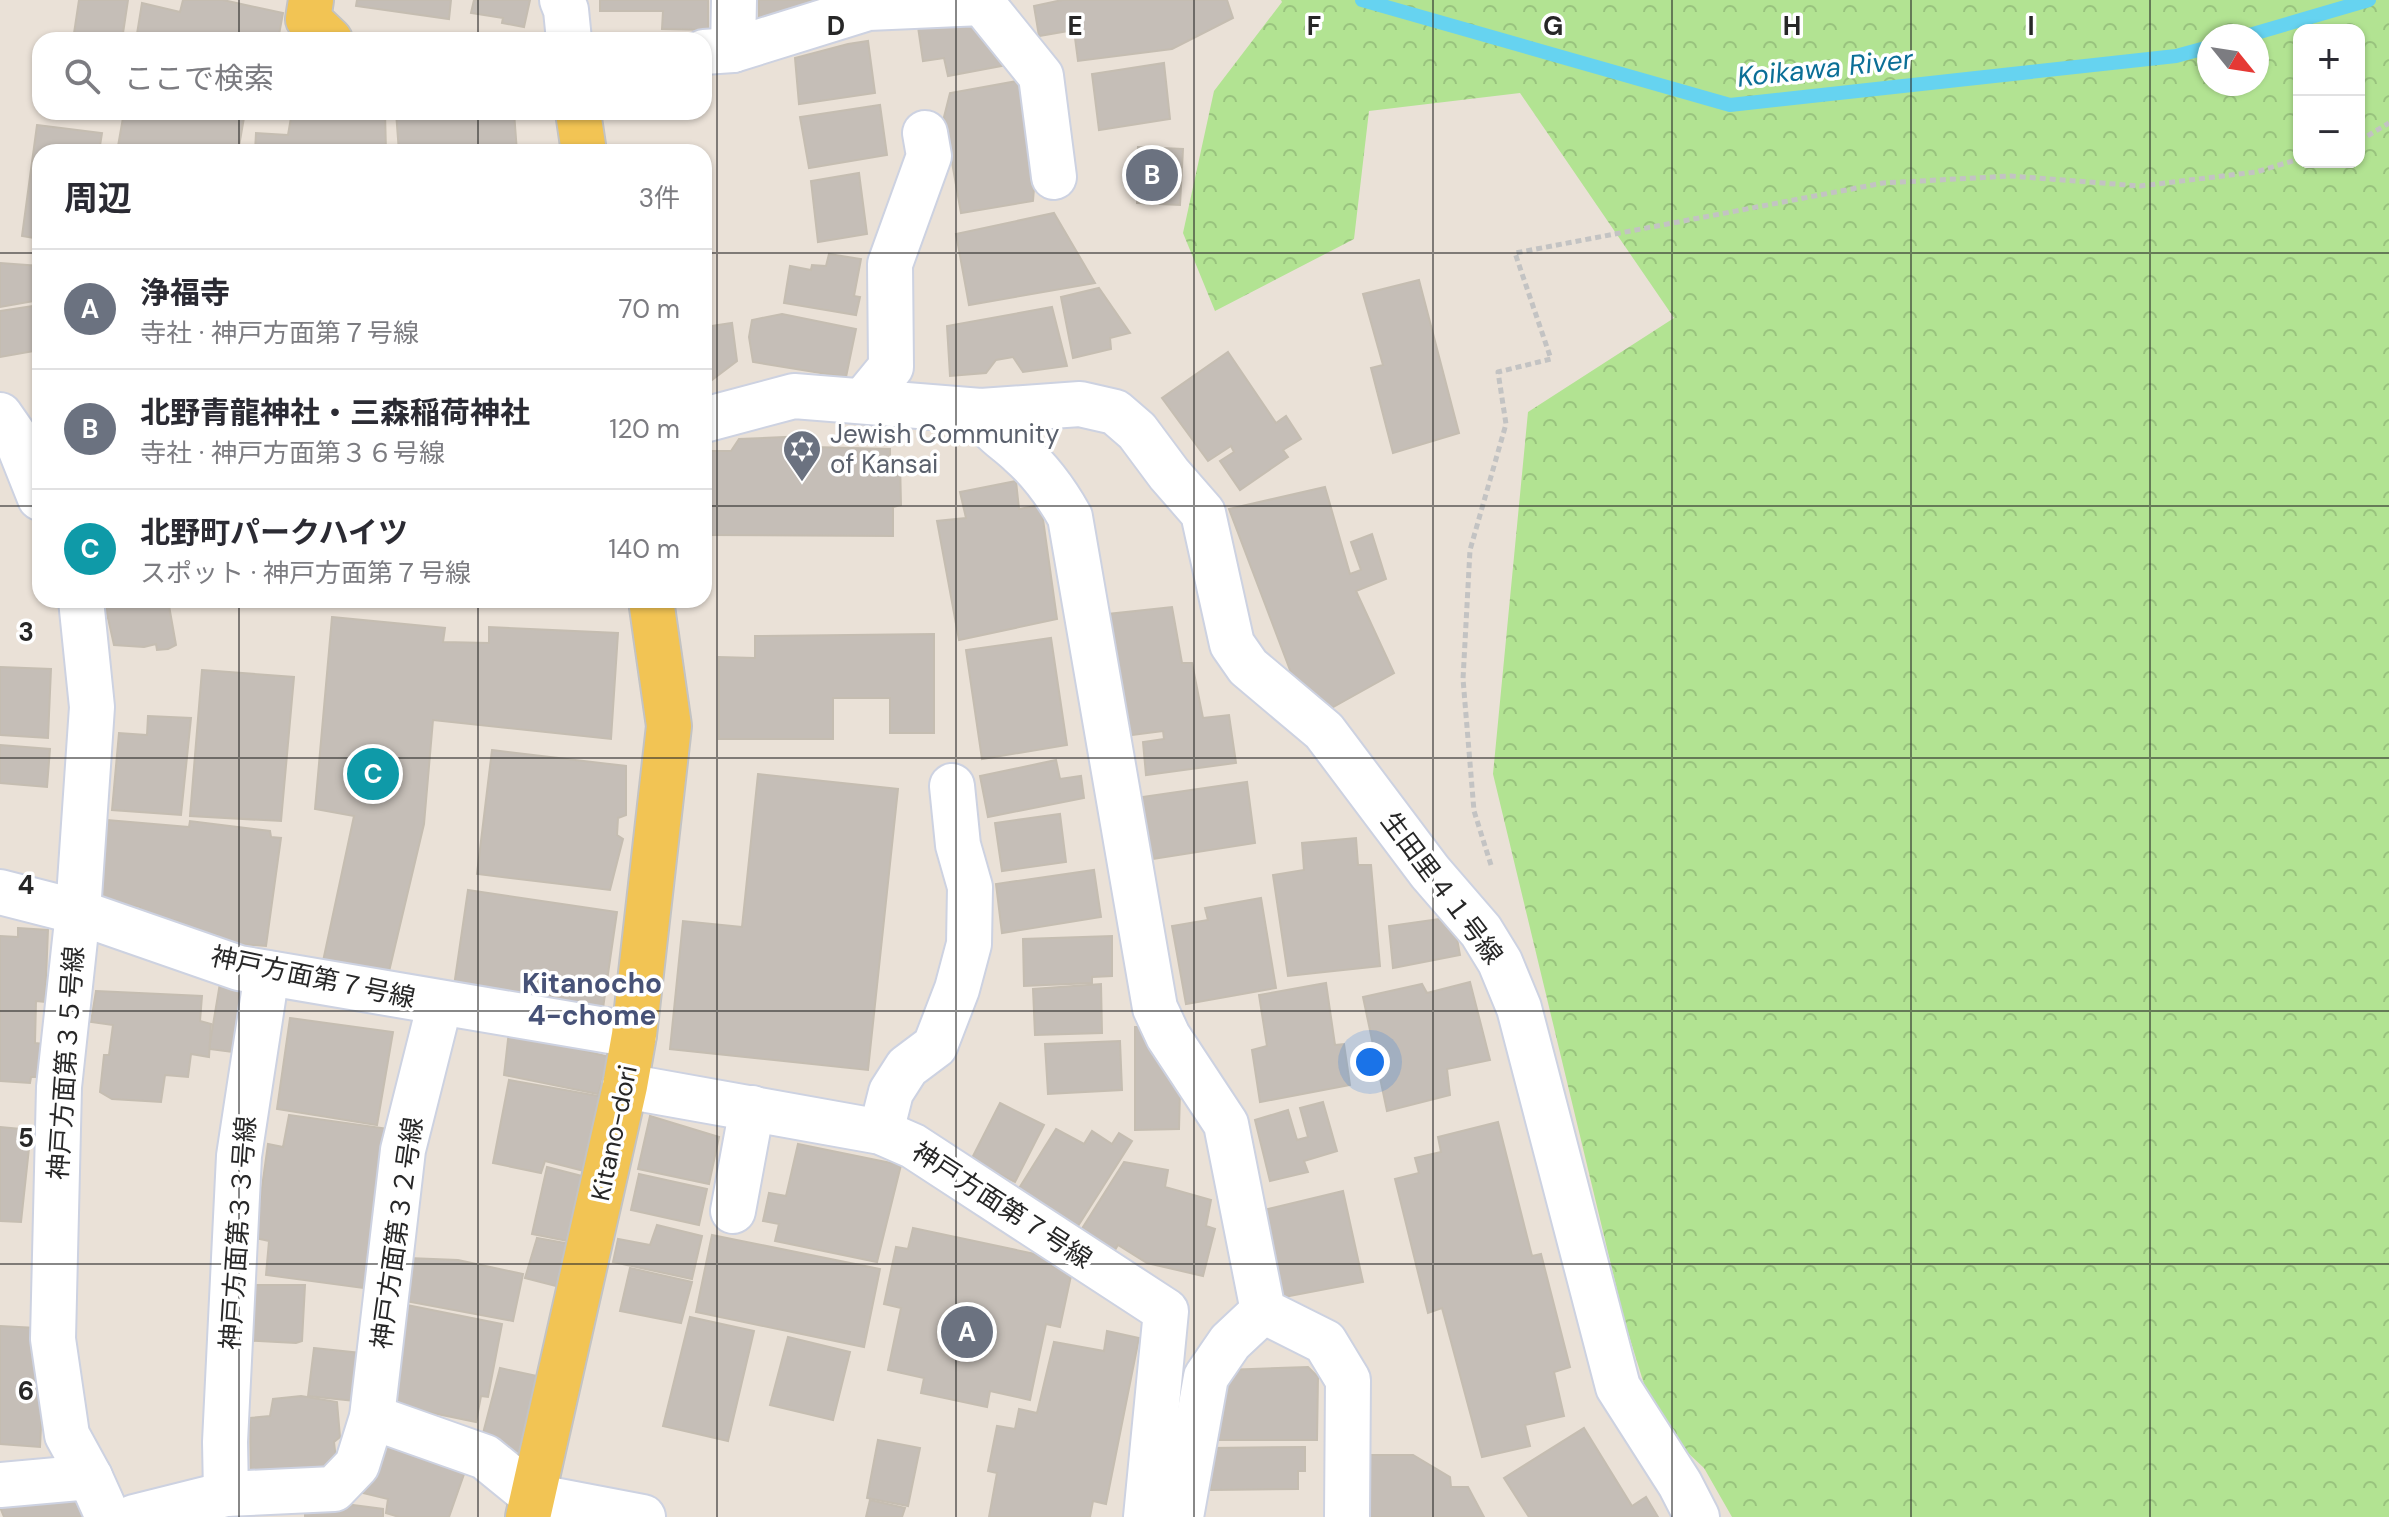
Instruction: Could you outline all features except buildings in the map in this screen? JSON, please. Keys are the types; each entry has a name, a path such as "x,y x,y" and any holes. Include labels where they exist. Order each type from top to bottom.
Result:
{"main road":[{"path":"311,0 308,19 322,32"},
{"path":"579,120 583,144"},
{"name":"Kitano-dori","path":"530,1506 634,1035 669,726 652,608"}],"street":[{"path":"562,0 568,32"},
{"path":"719,51 734,0"},
{"path":"719,51 868,8 982,3 1041,76 1054,177"},
{"path":"863,401 891,367 890,264 929,156 925,133"},
{"path":"712,418 794,396 981,411 987,426 1020,452 1055,489 1070,517 1155,1008 1168,1036 1226,1124 1263,1311"},
{"name":"生田里４１号線","path":"981,411 1080,404 1115,412 1137,431 1203,513 1232,644 1248,667 1324,731 1430,872 1481,931 1500,962 1519,1008 1618,1387 1680,1484 1697,1517"},
{"path":"19,429 32,472"},
{"name":"神戸方面第３５号線","path":"82,608 92,707 78,912 59,1087 53,1339 67,1435 108,1517"},
{"path":"881,1132 891,1092 907,1067 935,1046 957,989 969,944 970,887 958,845 952,786"},
{"name":"神戸方面第７号線","path":"0,892 78,912 239,968 634,1035"},
{"name":"神戸方面第３３号線","path":"226,1494 225,1442 239,1156 267,973"},
{"name":"神戸方面第３２号線","path":"134,1517 226,1494 300,1504 334,1489 357,1465 372,1417 403,1150 440,1003"},
{"name":"神戸方面第７号線","path":"625,1086 881,1132 913,1146 1166,1311 1146,1517"},
{"path":"733,1211 752,1108"},
{"path":"1181,1517 1206,1377 1230,1342 1263,1311"},
{"path":"1263,1311 1325,1342 1348,1380 1347,1517"},
{"path":"372,1417 485,1457 530,1506 643,1517"},
{"path":"0,1485 90,1477"}],"path":[{"path":"2365,137 2389,123"},
{"path":"1481,931 1500,895 1474,811 1463,679 1470,550 1506,424 1498,372 1551,359 1515,253 1883,183 2011,176 2140,186 2256,172 2293,161"}],"green space":[{"path":"1281,0 2389,0 2389,1517 1732,1517 1704,1468 1671,1437 1644,1384 1625,1323 1493,774 1528,412 1674,318 1520,93 1369,111 1354,239 1215,311 1183,233 1214,91"}],"waterway":[{"name":"Koikawa River","path":"1362,0 1730,105 2176,56 2197,50"},
{"name":"Koikawa River","path":"2269,29 2369,0"}],"place":[{"name":"北野青龍神社・三森稲荷神社","path":"1152,175"},
{"name":"Jewish Community of Kansai","path":"802,483"},
{"name":"北野町パークハイツ","path":"373,774"},
{"name":"浄福寺","path":"967,1332"}],"district":[{"name":"Kitanocho 4-chome","path":"592,999"}]}
